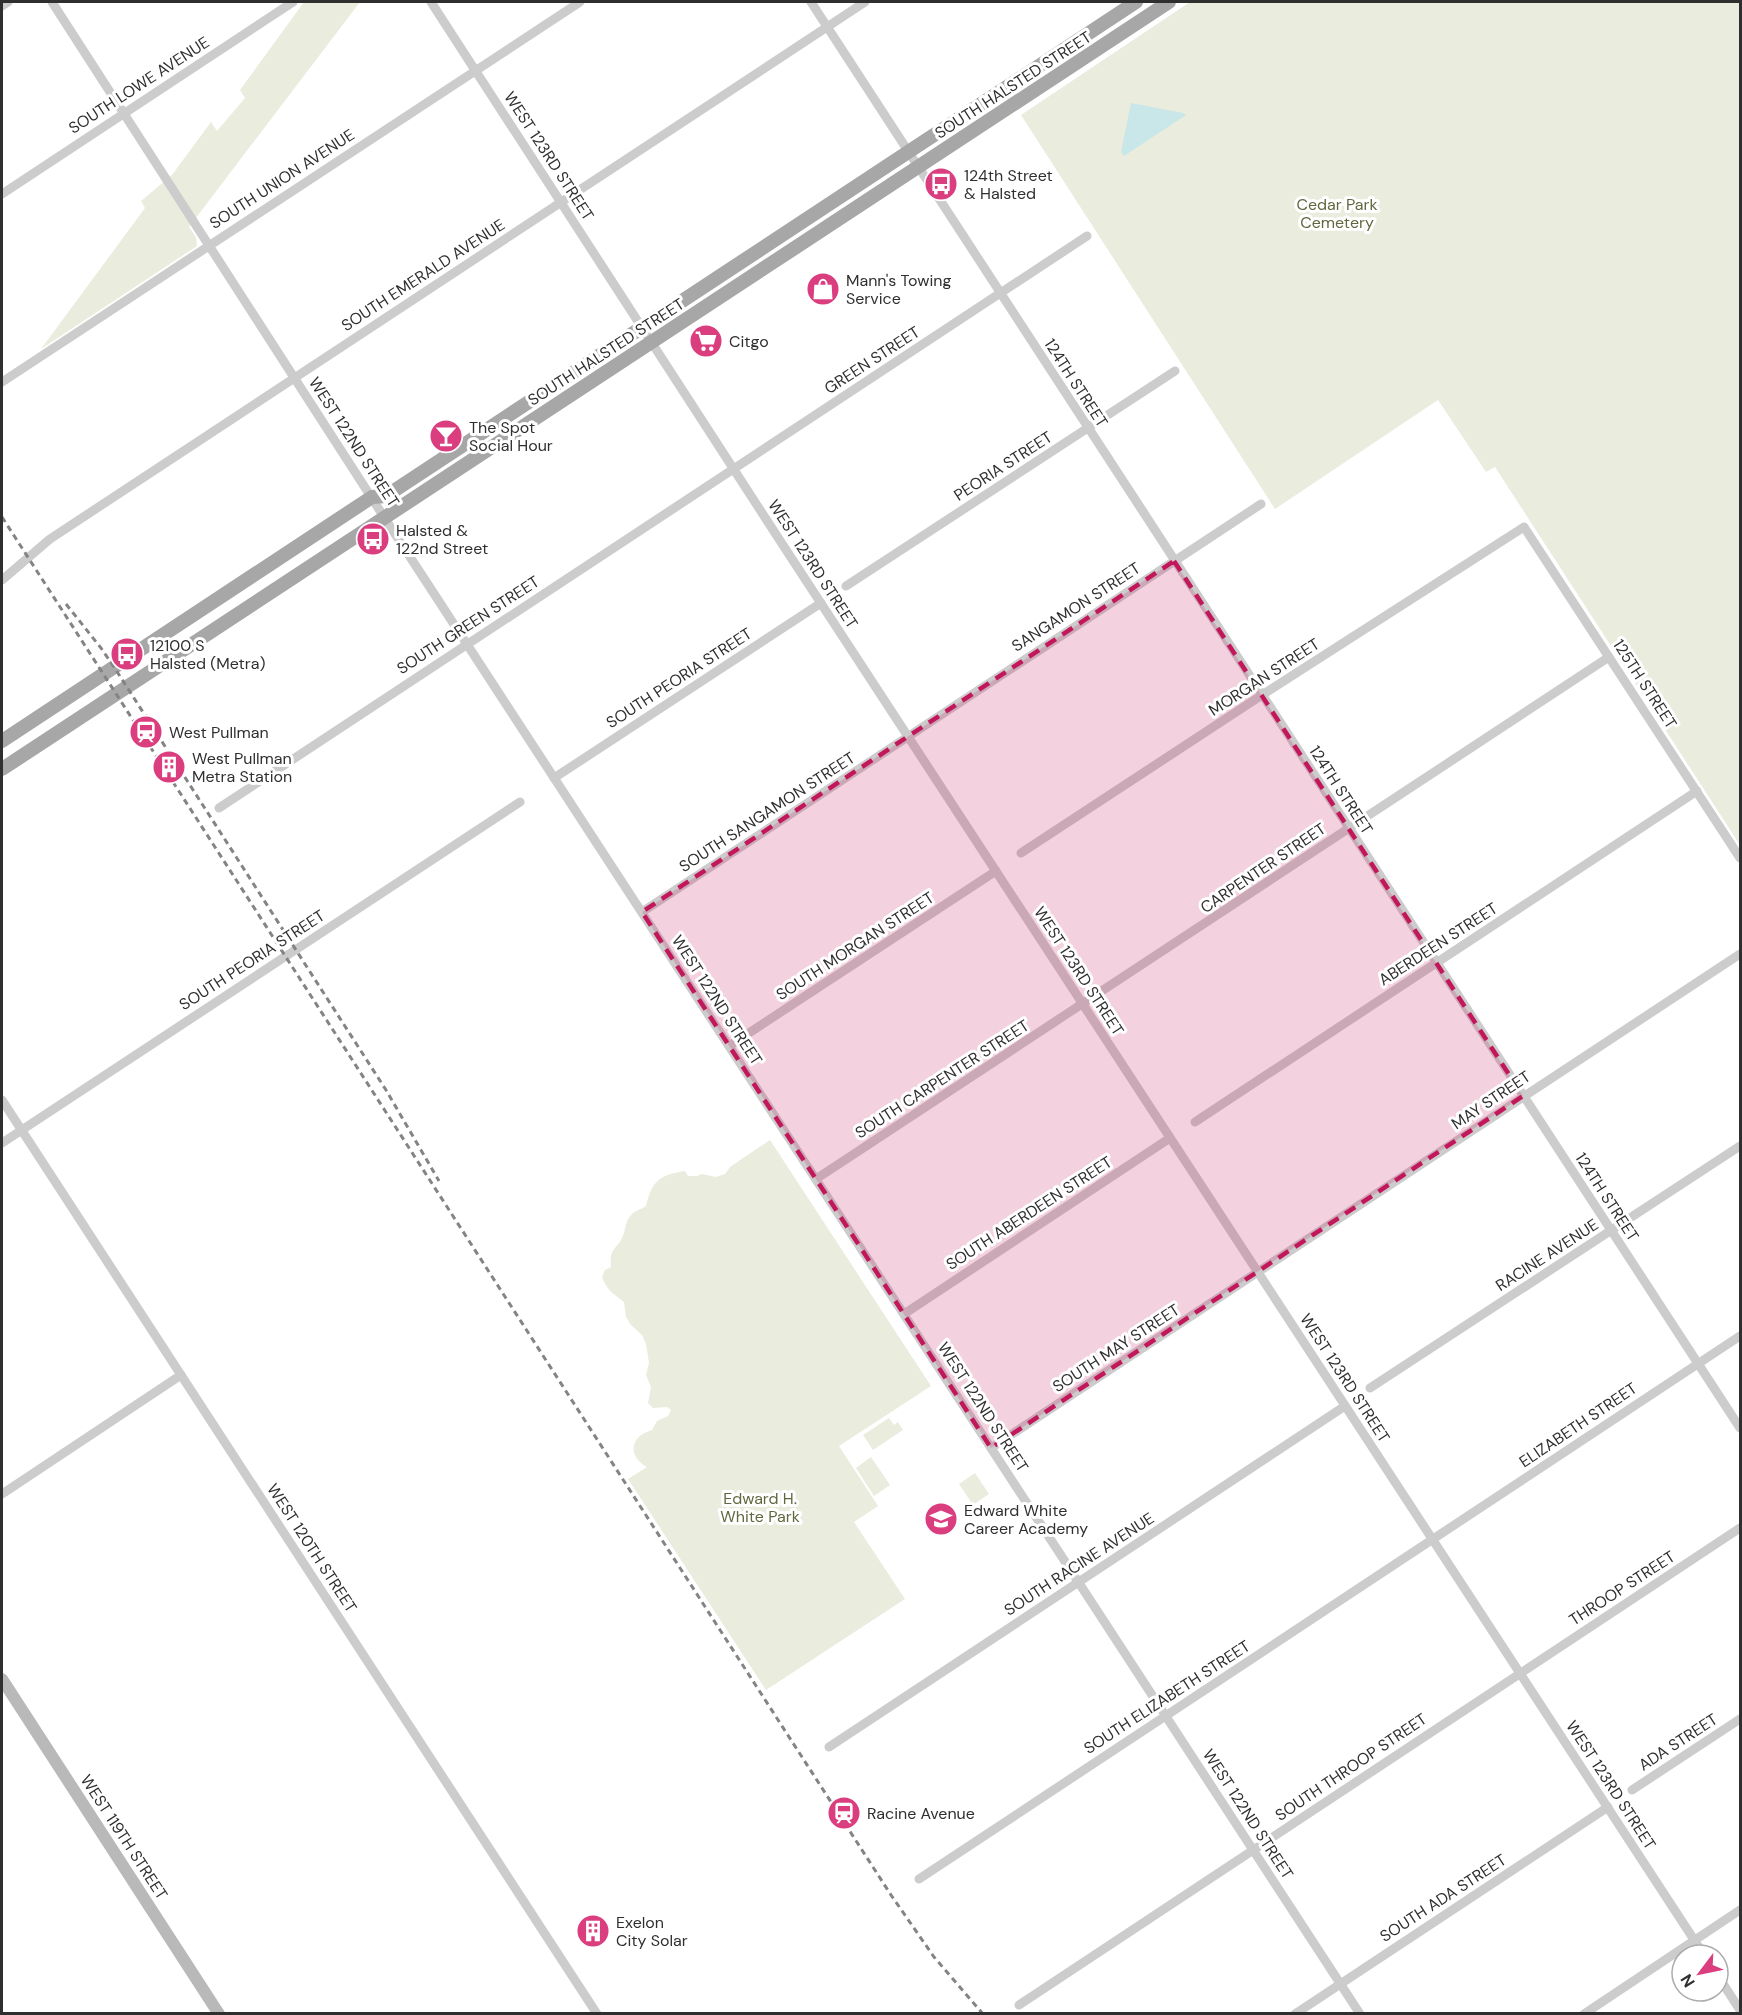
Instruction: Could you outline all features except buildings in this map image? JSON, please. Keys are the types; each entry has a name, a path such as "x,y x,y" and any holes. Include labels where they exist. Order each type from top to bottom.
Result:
{"main road":[{"name":"SOUTH HALSTED STREET","path":"2,741 372,497 386,496 1136,2"},
{"name":"SOUTH HALSTED STREET","path":"2,769 1169,2"}],"street":[{"path":"2,6 8,2"},
{"name":"WEST 122ND STREET","path":"52,2 384,517 1360,2013"},
{"name":"SOUTH LOWE AVENUE","path":"2,194 292,2"},
{"name":"WEST 123RD STREET","path":"431,2 1695,1941"},
{"name":"SOUTH UNION AVENUE","path":"2,382 580,2"},
{"name":"124TH STREET","path":"811,2 1740,1428"},
{"name":"SOUTH EMERALD AVENUE","path":"2,580 50,539 865,2"},
{"name":"GREEN STREET","path":"734,469 1087,236"},
{"name":"PEORIA STREET","path":"846,586 1175,371"},
{"name":"SOUTH GREEN STREET","path":"219,808 734,469"},
{"name":"SANGAMON STREET","path":"908,736 1262,504"},
{"name":"125TH STREET","path":"1524,527 1740,858"},
{"name":"MORGAN STREET","path":"1021,854 1524,527"},
{"name":"SOUTH PEORIA STREET","path":"554,778 821,603"},
{"name":"CARPENTER STREET","path":"1084,1004 1609,657"},
{"name":"SOUTH SANGAMON STREET","path":"642,912 908,736"},
{"name":"ABERDEEN STREET","path":"1196,1122 1697,791"},
{"name":"SOUTH PEORIA STREET","path":"2,1143 520,802"},
{"name":"SOUTH MORGAN STREET","path":"729,1046 996,871"},
{"name":"MAY STREET","path":"1258,1272 1740,954"},
{"name":"SOUTH CARPENTER STREET","path":"816,1179 1084,1004"},
{"name":"WEST 120TH STREET","path":"2,1100 597,2013"},
{"name":"SOUTH ABERDEEN STREET","path":"904,1314 1170,1138"},
{"name":"RACINE AVENUE","path":"1370,1388 1740,1146"},
{"name":"SOUTH MAY STREET","path":"992,1448 1258,1272"},
{"name":"ELIZABETH STREET","path":"1433,1540 1740,1336"},
{"path":"2,1494 181,1375"},
{"name":"SOUTH RACINE AVENUE","path":"829,1747 1345,1406"},
{"name":"THROOP STREET","path":"1520,1673 1740,1528"},
{"name":"SOUTH ELIZABETH STREET","path":"919,1879 1433,1540"},
{"name":"SOUTH THROOP STREET","path":"1019,2005 1520,1673"},
{"name":"WEST 119TH STREET","path":"2,1679 219,2013"},
{"name":"ADA STREET","path":"1632,1790 1740,1719"},
{"name":"SOUTH ADA STREET","path":"1295,2013 1608,1807"},
{"path":"1584,2013 1740,1911"},
{"path":"1730,1995 1740,2010"}],"highlighted area":[{"path":"1174,561 1523,1096 991,1448 642,912"}],"green space":[{"path":"304,2 360,2 189,227 196,237 197,246 41,349 145,208 141,201 172,175 211,122 217,131 245,98 240,90"},
{"name":"Cedar Park Cemetery","path":"1190,2 1740,2 1740,845 1495,467 1486,472 1438,400 1275,509 1021,115"},
{"name":"Edward H. White Park","path":"770,1140 931,1386 839,1446 878,1506 854,1522 905,1599 766,1690 628,1479 647,1467 636,1457 635,1441 652,1430 657,1421 668,1416 671,1410 667,1407 653,1408 648,1403 651,1387 646,1375 649,1363 646,1344 642,1335 626,1317 624,1302 608,1289 602,1277 605,1270 611,1267 612,1252 621,1241 628,1218 646,1206 651,1191 658,1181 663,1177 685,1171 688,1176 702,1174 716,1177 725,1174 730,1167"},
{"path":"889,1418 894,1425 898,1422 903,1430 873,1450 863,1435"},
{"path":"871,1457 890,1485 874,1496 856,1468"},
{"path":"975,1473 989,1494 973,1505 959,1484"}],"water":[{"path":"1131,103 1186,115 1124,156 1121,152"}],"railway":[{"path":"2,517 891,1895 934,1957 983,2014"},
{"path":"66,604 114,667 386,1090 439,1181"}],"place":[{"name":"124th Street & Halsted","path":"941,184"},
{"name":"Mann's Towing Service","path":"823,289"},
{"name":"Citgo","path":"706,341"},
{"name":"The Spot Social Hour","path":"446,436"},
{"name":"Halsted & 122nd Street","path":"373,539"},
{"name":"12100 S Halsted (Metra)","path":"127,654"},
{"name":"West Pullman","path":"146,732"},
{"name":"West Pullman Metra Station","path":"169,767"},
{"name":"Edward White Career Academy","path":"941,1519"},
{"name":"Racine Avenue","path":"844,1813"},
{"name":"Exelon City Solar","path":"593,1931"}]}
